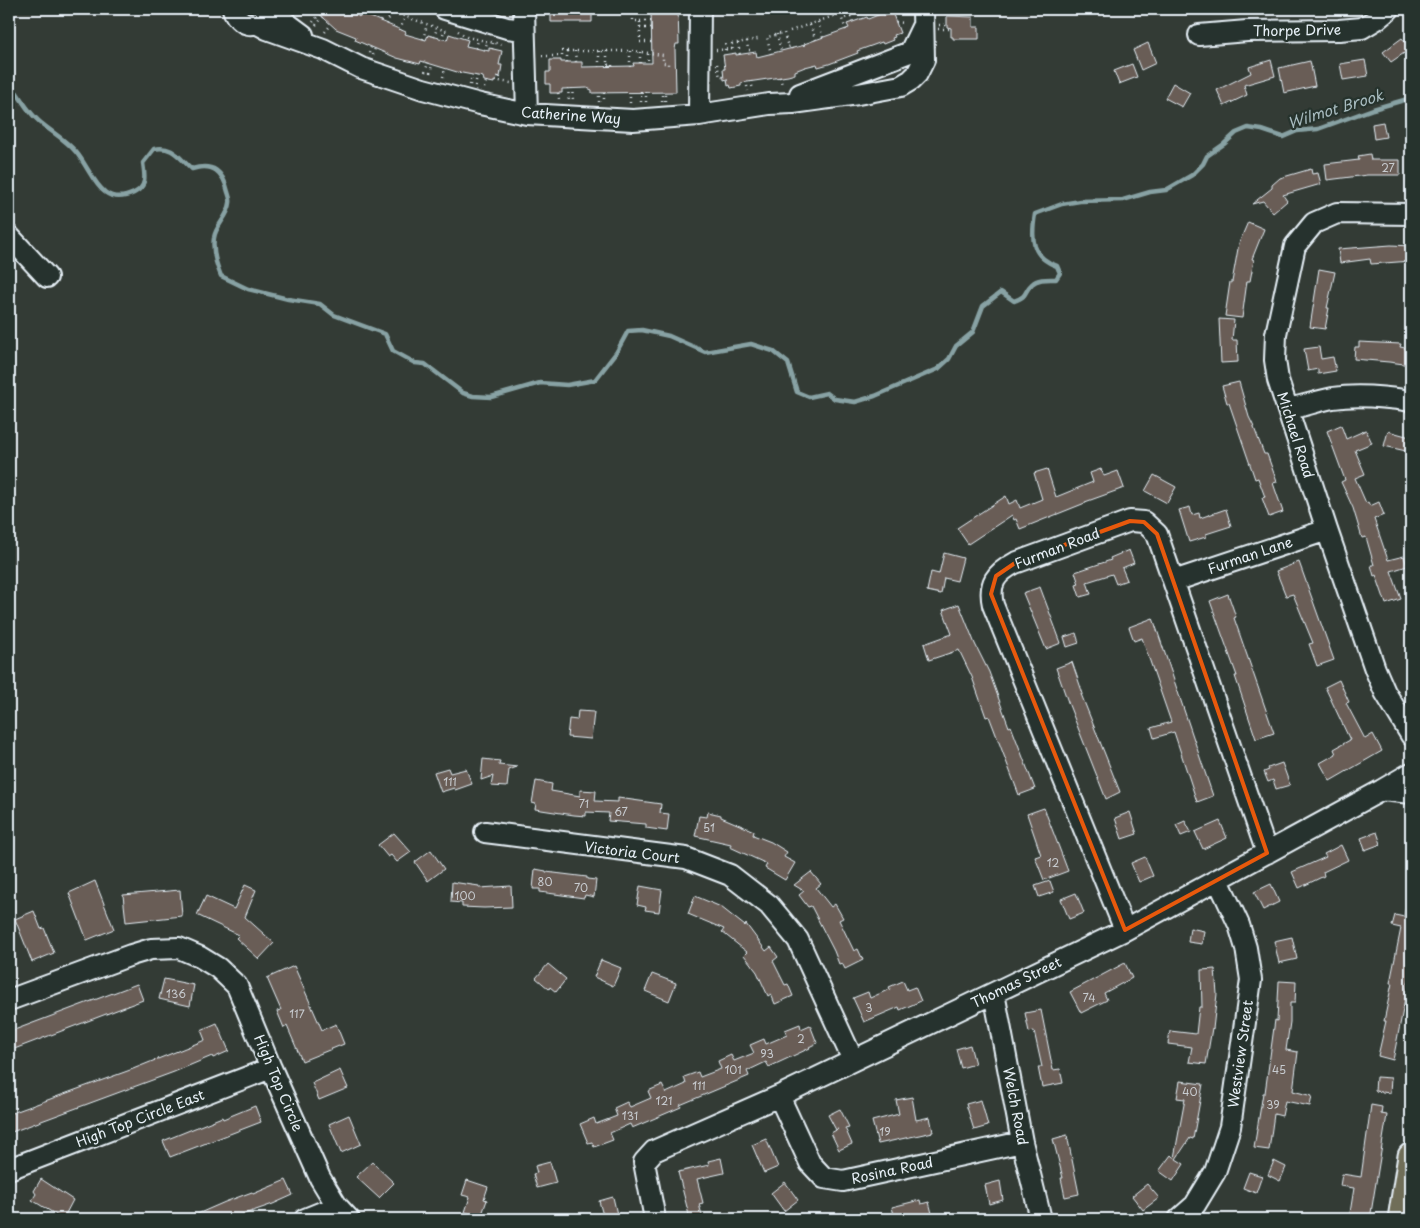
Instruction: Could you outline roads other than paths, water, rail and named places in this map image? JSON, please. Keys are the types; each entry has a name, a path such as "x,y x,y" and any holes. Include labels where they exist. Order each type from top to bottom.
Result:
{"main road":[{"path":"1401,1219 1411,1156"}],"street":[{"name":"Catherine Way","path":"232,9 241,22 250,24 264,14 267,29 324,41 361,68 423,89 527,114 633,120 699,115 769,104 803,102 901,86 917,74 924,60 925,22"},
{"path":"445,9 507,28 518,38"},
{"path":"527,114 518,38 531,9"},
{"path":"699,115 700,9"},
{"name":"Thorpe Drive","path":"1199,35 1247,31 1362,28 1378,19 1389,9"},
{"name":"Catherine Way","path":"769,104 904,55 912,49 925,22"},
{"name":"Michael Road","path":"1411,214 1337,213 1314,223 1295,246 1276,334 1275,360 1278,380 1375,669 1385,692 1411,735"},
{"path":"9,236 47,277"},
{"path":"1288,410 1334,398 1361,396 1411,401"},
{"name":"Furman Road","path":"1125,930 993,605 991,594 996,576 1004,568 1130,521 1144,522 1157,534 1266,853"},
{"name":"Furman Lane","path":"1174,581 1327,530"},
{"name":"Thomas Street","path":"655,1219 644,1162 654,1150 779,1096 1125,930 1411,773"},
{"path":"1382,790 1411,793"},
{"name":"Victoria Court","path":"485,832 686,858 730,875 769,905 798,940 853,1060"},
{"name":"Westview Street","path":"1179,1219 1195,1205 1215,1172 1230,1127 1251,980 1246,948 1239,925 1218,880"},
{"name":"High Top Circle","path":"9,1000 151,949 178,948 200,957 218,968 237,986 320,1178 343,1212"},
{"name":"Welch Road","path":"994,993 1022,1142 1041,1219"},
{"name":"High Top Circle East","path":"9,1169 271,1068"},
{"name":"Rosina Road","path":"779,1096 810,1163 824,1178 843,1180 1022,1142"},
{"path":"305,1219 343,1212"}],"waterway":[{"name":"Wilmot Brook","path":"9,91 17,93 37,120 64,140 76,152 99,186 113,196 122,197 134,193 141,188 144,177 143,163 154,149 161,148 171,151 192,169 206,167 216,170 226,185 230,200 229,208 214,238 215,257 221,276 248,289 288,299 320,304 334,315 385,334 393,351 415,363 425,364 463,393 473,396 491,397 540,383 567,385 595,380 616,353 628,331 642,330 669,336 705,352 751,344 773,351 788,363 797,392 809,397 827,393 835,399 855,402 875,396 938,369 949,359 956,346 973,332 983,306 1001,292 1014,301 1024,296 1034,282 1043,279 1056,279 1060,273 1057,266 1042,258 1035,246 1033,239 1035,214 1062,204 1080,201 1123,200 1150,192 1166,190 1192,175 1203,164 1207,156 1236,133 1248,128 1262,130 1283,137 1297,131 1318,129 1373,109 1411,98"}]}
